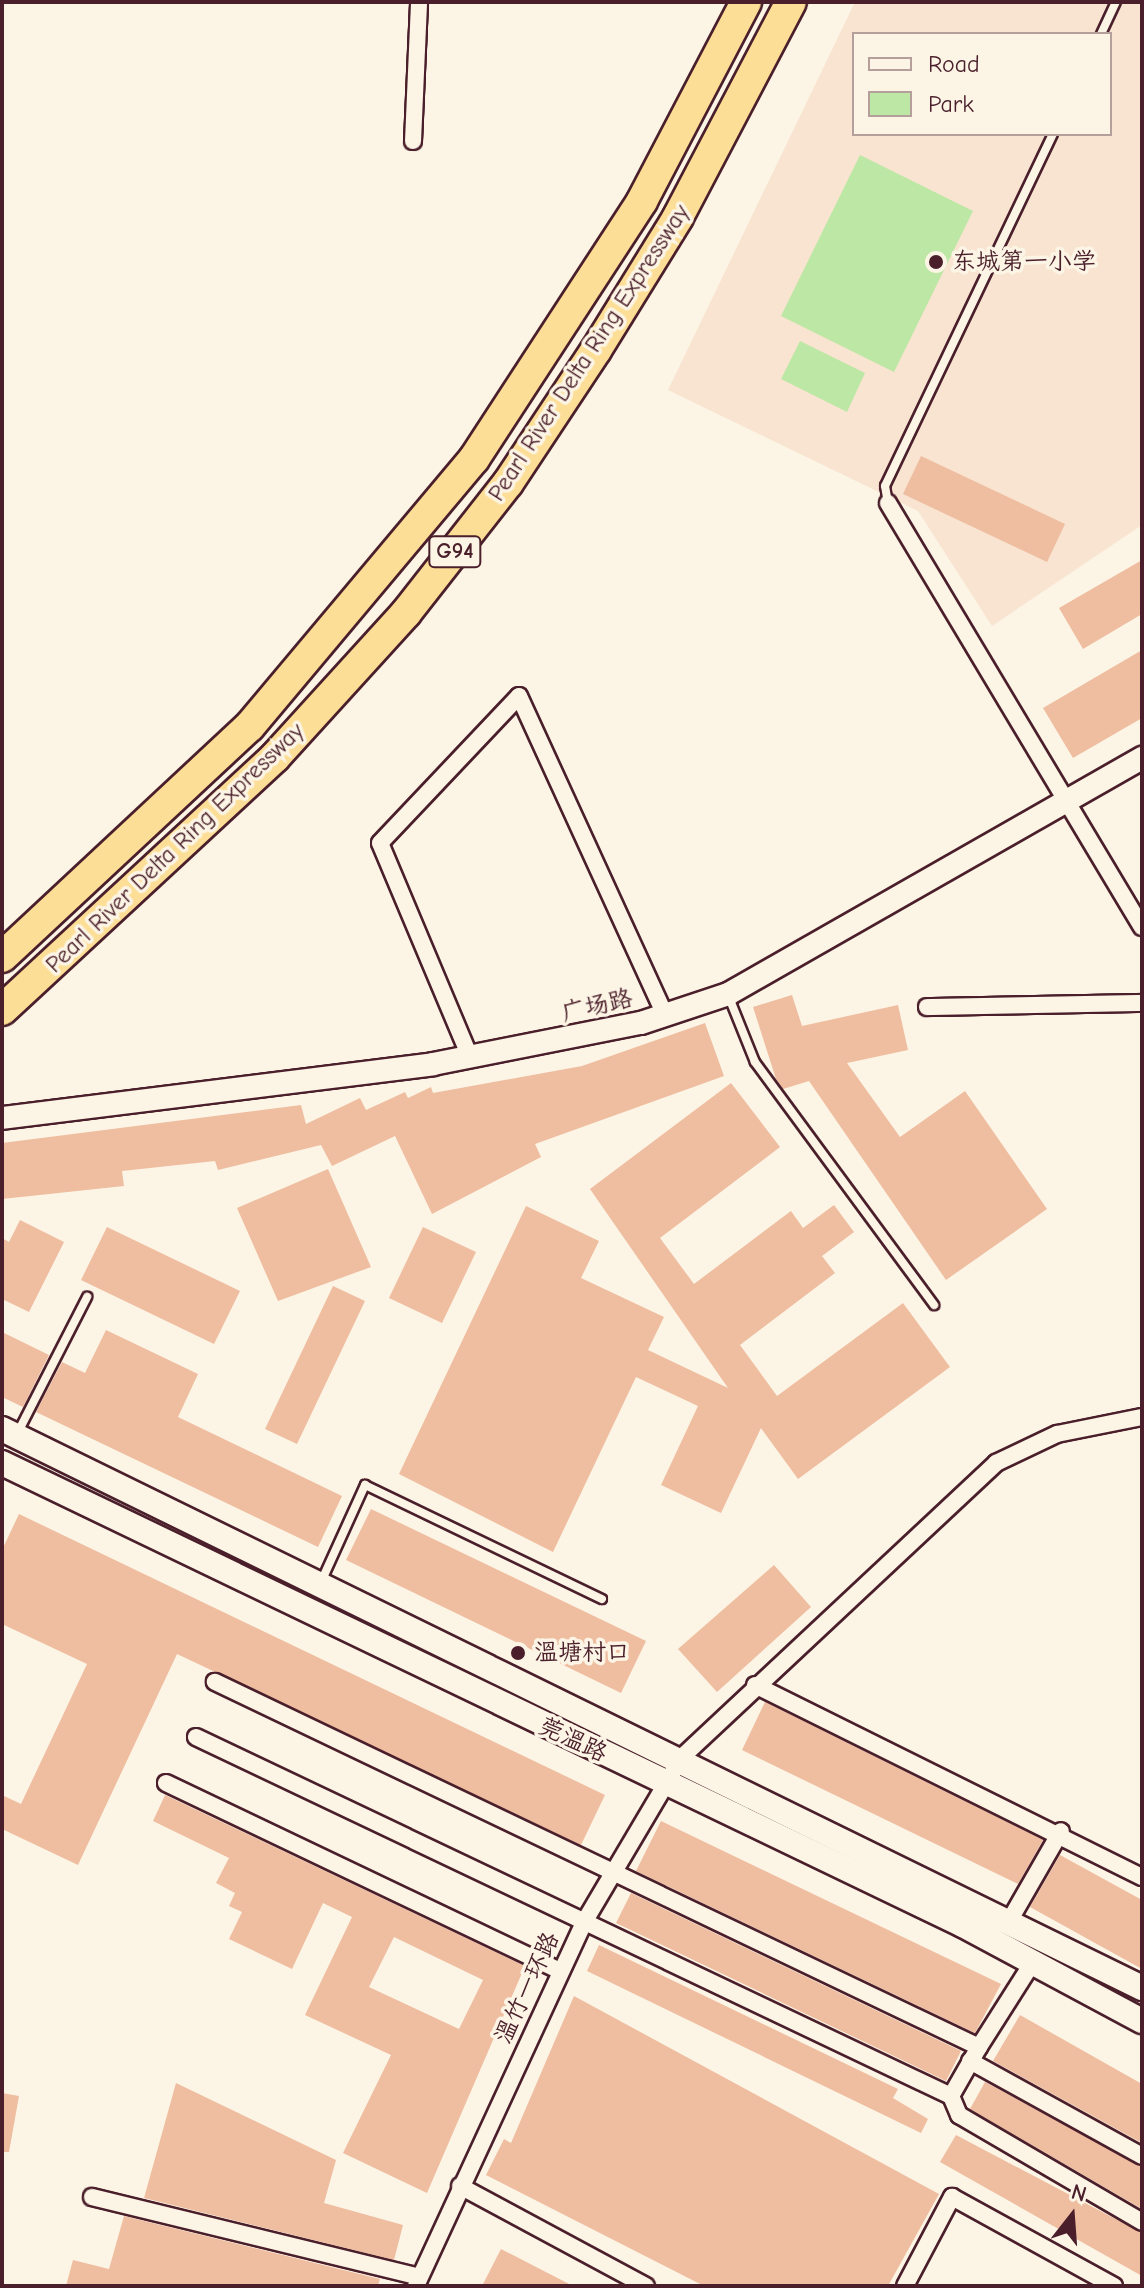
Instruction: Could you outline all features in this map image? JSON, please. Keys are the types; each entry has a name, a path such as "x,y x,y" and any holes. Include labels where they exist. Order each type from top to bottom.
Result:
{"highway":[{"name":"Pearl River Delta Ring Expressway","path":"2,957 249,727 465,470 585,295 746,2"},
{"name":"Pearl River Delta Ring Expressway","path":"2,1010 275,757 406,613 508,483 596,350 686,204 791,2"}],"main road":[{"name":"莞温路","path":"9,1433 1011,1918 1142,1988"},
{"name":"莞温路","path":"3,1465 1033,1962 1142,2021"}],"street":[{"path":"413,141 419,2"},
{"path":"888,503 1071,799 1142,927"},
{"path":"470,1057 380,843 519,696 665,1015"},
{"name":"广场路","path":"2,1118 470,1057 665,1015 728,994 1142,758"},
{"path":"927,1007 1142,1003"},
{"name":"温竹一环路","path":"418,2282 583,1924 662,1782 681,1758 709,1727 996,1463 1057,1434 1142,1417"},
{"path":"215,1682 613,1869 974,2054 1142,2156"},
{"path":"755,1685 1061,1831 1142,1877"},
{"path":"196,1737 583,1924 951,2096 959,2115 1142,2222"},
{"path":"166,1783 561,1971"},
{"path":"1011,1918 1061,1831"},
{"path":"951,2096 1033,1962"},
{"path":"460,2186 646,2286"},
{"path":"92,2197 418,2282"},
{"path":"905,2286 952,2197 1114,2286"}],"lane":[{"path":"1102,32 1116,2"},
{"path":"888,503 885,486 1052,136"},
{"path":"728,994 755,1062 934,1305"},
{"path":"9,1433 87,1297"},
{"path":"320,1582 365,1485 602,1599"}],"shaded area":[{"name":"东城第一小学","path":"855,2 1142,2 1142,525 992,626 918,511 668,390"}],"green space":[{"path":"860,155 973,211 894,372 781,316"},
{"path":"800,341 865,373 847,412 781,379"}],"building":[{"path":"921,456 1065,524 1047,562 903,494"},
{"path":"1142,560 1142,614 1083,649 1059,608"},
{"path":"1142,650 1142,718 1073,758 1043,708"},
{"path":"792,995 802,1026 898,1005 908,1050 847,1063 900,1137 965,1091 1047,1209 946,1280 809,1081 783,1089 776,1079 753,1007"},
{"path":"705,1023 724,1076 535,1144 541,1157 432,1214 395,1136 332,1166 321,1145 218,1170 215,1161 122,1171 124,1186 2,1199 2,1143 301,1105 306,1124 360,1098 366,1110 405,1092 408,1098 431,1087 433,1093 582,1066"},
{"path":"731,1083 780,1147 660,1238 694,1284 791,1211 803,1228 834,1205 854,1232 822,1256 835,1273 740,1345 777,1396 903,1303 950,1367 798,1479 761,1428 721,1513 661,1485 698,1406 636,1377 553,1552 399,1474 526,1206 599,1241 581,1278 664,1317 648,1350 728,1388 590,1189"},
{"path":"328,1169 371,1267 278,1301 237,1208"},
{"path":"20,1220 64,1242 29,1312 2,1299 2,1238 9,1242"},
{"path":"107,1227 240,1291 214,1344 81,1280"},
{"path":"423,1227 476,1252 442,1323 389,1298"},
{"path":"333,1286 365,1301 297,1444 265,1429"},
{"path":"106,1330 198,1374 178,1417 342,1496 318,1547 36,1412 62,1362 85,1373"},
{"path":"2,1332 49,1355 23,1407 2,1397"},
{"path":"371,1509 646,1641 621,1693 346,1560"},
{"path":"19,1514 605,1795 581,1845 177,1654 78,1865 2,1829 2,1795 21,1804 87,1664 2,1624 2,1550"},
{"path":"774,1565 811,1607 717,1692 678,1649"},
{"path":"765,1702 1043,1840 1018,1884 742,1750"},
{"path":"165,1795 525,1966 427,2193 343,2153 391,2055 305,2015 352,1917 323,1903 292,1969 229,1939 242,1912 229,1906 235,1893 216,1883 229,1858 153,1821","holes":["394,1937 483,1980 459,2029 369,1987"]},
{"path":"661,1821 1001,1984 975,2033 636,1871"},
{"path":"1060,1855 1142,1900 1142,1969 1030,1907"},
{"path":"631,1893 961,2051 946,2081 616,1923"},
{"path":"599,1945 898,2089 893,2098 928,2119 921,2133 587,1971"},
{"path":"574,1996 939,2194 888,2286 704,2286 486,2175 504,2139 511,2143"},
{"path":"1020,2015 1142,2084 1142,2143 993,2061"},
{"path":"985,2082 1142,2167 1142,2209 970,2109"},
{"path":"176,2083 336,2160 324,2203 403,2225 394,2260 144,2198"},
{"path":"2,2093 19,2096 9,2152 2,2152"},
{"path":"956,2135 1142,2233 1142,2276 940,2162"},
{"path":"124,2216 380,2279 378,2286 66,2286 73,2260 109,2269"},
{"path":"501,2249 573,2286 482,2286"}],"place":[{"name":"东城第一小学","path":"936,262"},
{"name":"温塘村口","path":"518,1653"}]}
